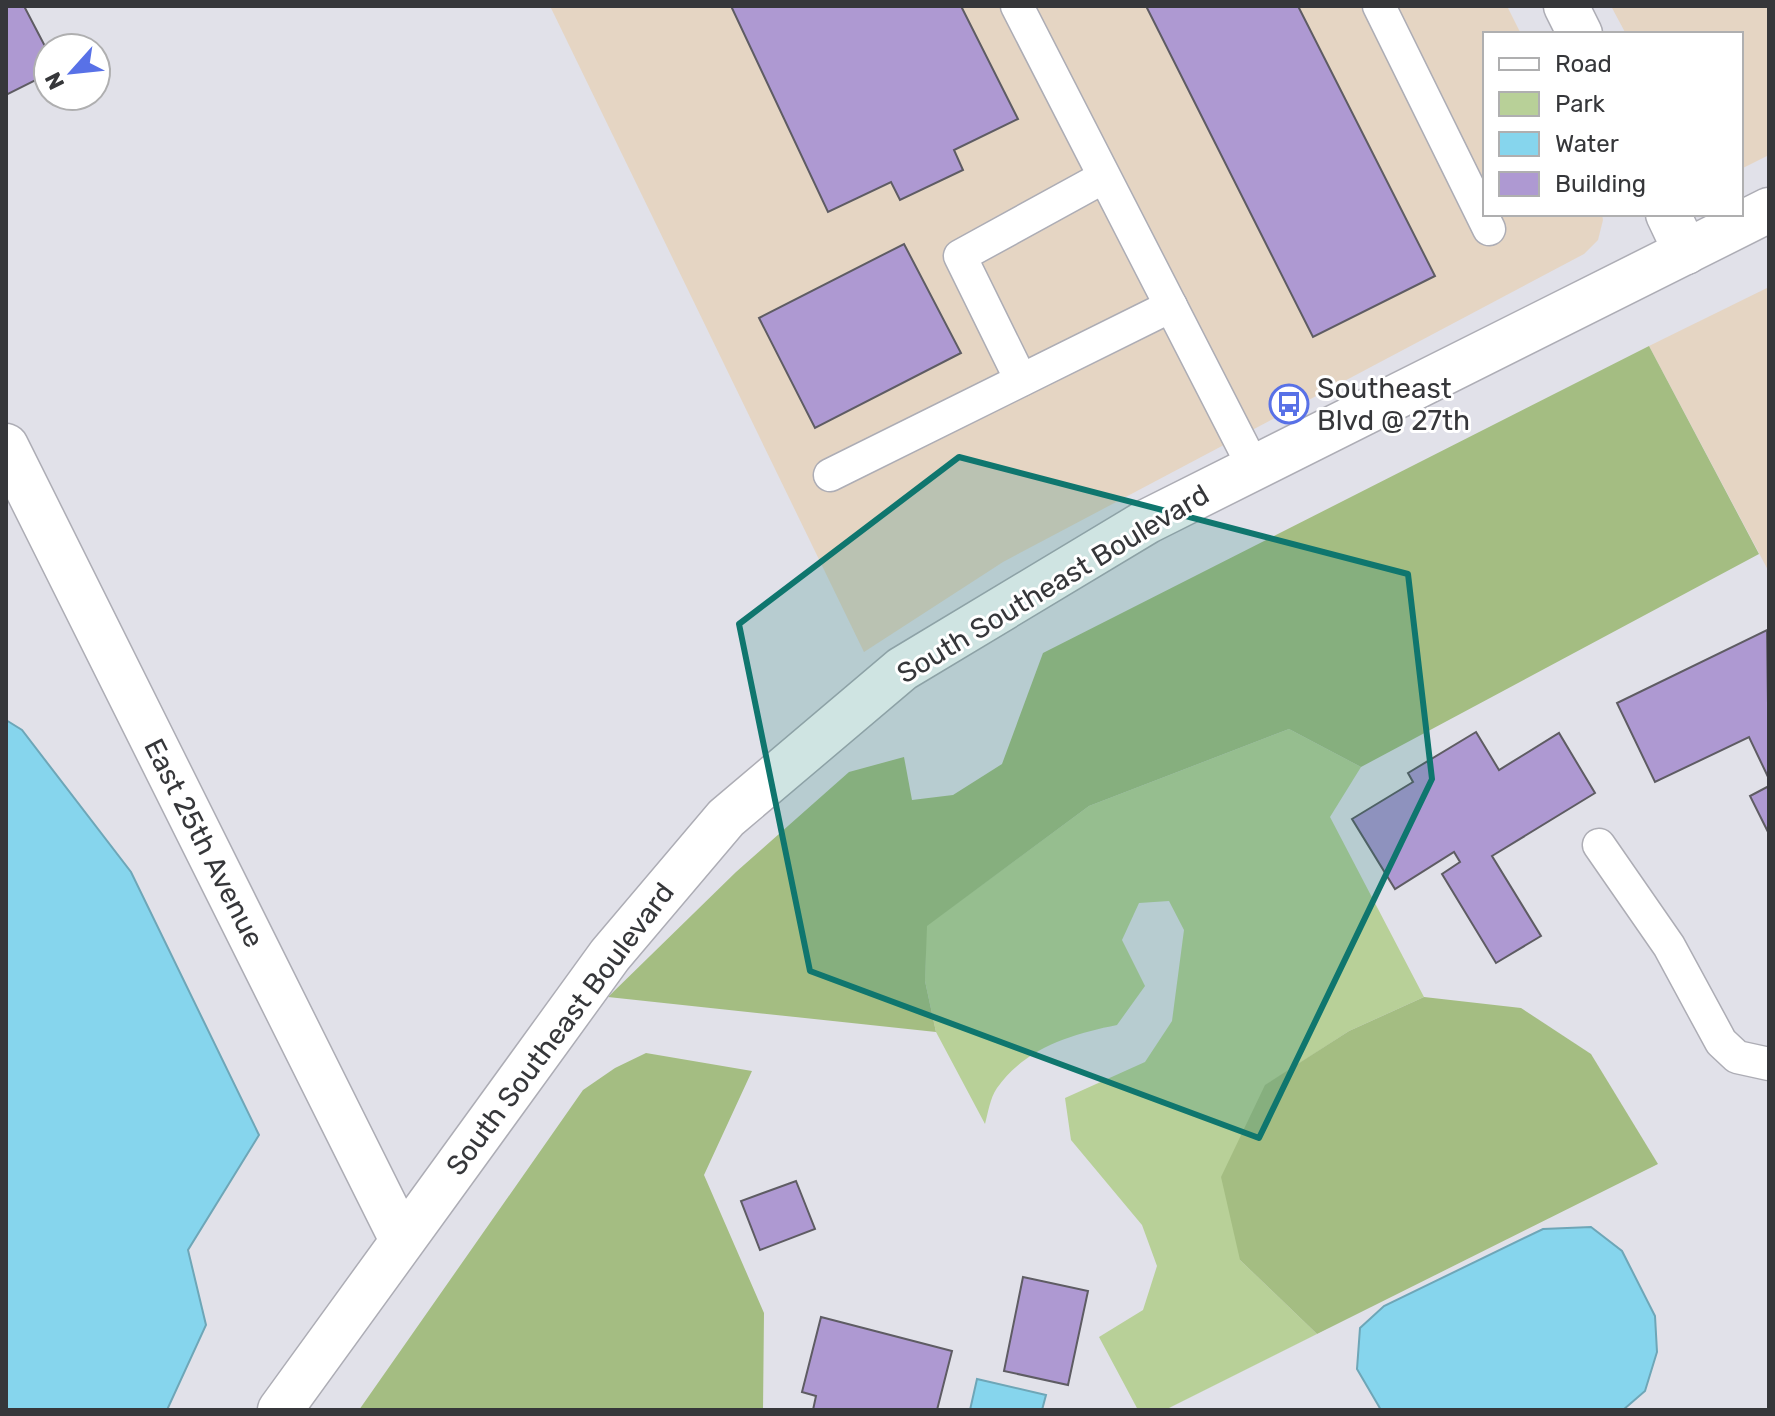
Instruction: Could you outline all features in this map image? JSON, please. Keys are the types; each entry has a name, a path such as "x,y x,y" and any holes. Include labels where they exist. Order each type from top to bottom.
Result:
{"main road":[{"path":"1566,6 1579,32"},
{"name":"South Southeast Boulevard","path":"280,1410 610,955 726,818 902,669 1148,521 1254,468 1677,233 1769,210"},
{"name":"East 25th Avenue","path":"6,446 402,1240"}],"lane":[{"path":"1017,6 1254,468"},
{"path":"1379,6 1489,229"},
{"path":"1021,380 960,256 1104,177"},
{"path":"830,475 1171,306"},
{"path":"1599,845 1669,946 1721,1042 1737,1057 1769,1064"}],"highlighted area":[{"path":"959,457 1408,574 1432,779 1259,1138 810,971 739,624"}],"shaded area":[{"path":"550,6 1507,6 1520,32 1483,32 1483,216 1602,216 1598,240 1584,254 1003,562 864,652"},
{"path":"1611,6 1769,6 1769,155 1743,168 1743,32 1625,32"},
{"path":"1769,287 1769,572 1649,346"}],"green space":[{"path":"1649,346 1759,554 1361,767 1289,729 1089,806 927,926 925,981 936,1032 608,997 736,872 849,772 904,757 912,800 953,795 1002,764 1043,653"},
{"path":"1289,729 1361,767 1330,817 1424,997 1349,1031 1266,1085 1240,1260 1317,1334 1165,1410 1138,1410 1099,1337 1143,1310 1157,1266 1142,1225 1071,1140 1065,1098 1145,1062 1172,1021 1184,930 1169,901 1139,903 1122,940 1145,986 1117,1025 1051,1045 1008,1074 995,1092 985,1124 936,1032 925,981 926,926 1089,806"},
{"path":"1424,997 1521,1008 1591,1054 1658,1164 1317,1334 1240,1260 1221,1177 1265,1085 1349,1031"},
{"path":"646,1053 752,1071 704,1175 764,1313 763,1410 359,1410 583,1090 615,1068"}],"water":[{"path":"6,720 22,730 131,872 259,1135 188,1250 206,1325 167,1410 6,1410"},
{"path":"1591,1227 1622,1251 1655,1316 1657,1352 1645,1391 1623,1410 1381,1410 1357,1369 1360,1328 1384,1306 1543,1229"},
{"path":"977,1379 1046,1395 1042,1410 970,1410"}],"building":[{"path":"6,6 24,6 38,32 32,32 32,82 6,95"},
{"path":"731,6 961,6 1018,119 954,150 963,170 900,200 891,182 828,212"},
{"path":"1146,6 1298,6 1435,276 1313,337"},
{"path":"904,244 961,353 815,428 759,318"},
{"path":"1767,630 1769,779 1749,737 1655,782 1617,703"},
{"path":"1476,732 1499,770 1559,733 1595,793 1492,856 1541,936 1496,963 1442,874 1460,862 1454,852 1395,889 1352,819 1413,782 1408,773"},
{"path":"1769,786 1769,834 1750,796"},
{"path":"796,1181 815,1229 760,1250 741,1201"},
{"path":"1023,1277 1088,1291 1068,1385 1004,1371"},
{"path":"821,1317 952,1351 937,1410 813,1410 816,1396 802,1392"}],"place":[{"name":"Southeast Blvd @ 27th","path":"1289,404"}]}
